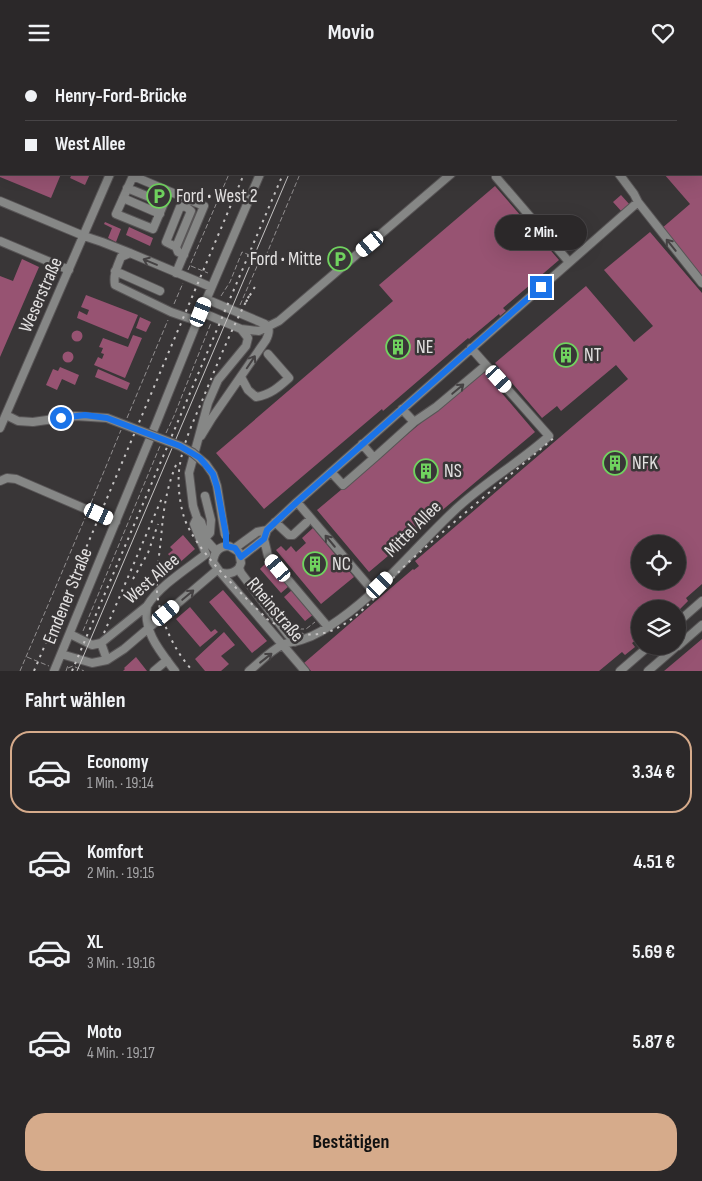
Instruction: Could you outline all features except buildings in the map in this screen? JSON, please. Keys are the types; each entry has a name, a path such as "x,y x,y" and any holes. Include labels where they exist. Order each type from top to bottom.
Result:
{"street":[{"name":"Weserstraße","path":"0,428 110,175"},
{"name":"Emdener Straße","path":"55,670 206,299 260,175"},
{"path":"201,312 241,329 259,331 279,321 450,175"},
{"path":"620,175 638,202 702,283"},
{"path":"127,187 164,203 153,229 116,214 127,187 132,176 204,206 176,273"},
{"path":"496,177 569,262"},
{"path":"123,198 160,214"},
{"path":"0,201 211,287"},
{"path":"328,627 268,556 264,539 267,530 362,444 638,202"},
{"path":"176,247 166,242 180,207 185,206 191,211 176,247 178,253 184,255"},
{"path":"0,241 69,270"},
{"path":"110,245 116,268 115,285 125,292 197,321"},
{"path":"116,268 121,257 130,253"},
{"path":"116,268 160,291"},
{"path":"206,299 268,327"},
{"path":"199,440 266,340 269,332 268,327"},
{"path":"241,329 246,334 248,342 240,355 218,380 202,421 199,440 189,473 193,506 197,519 201,522 213,562 218,571 228,574 232,573 239,567 241,557 264,539"},
{"path":"331,472 343,485 414,422 486,365 471,348"},
{"path":"241,377 248,390 256,397 275,390 289,378 268,354"},
{"name":"Mittel Allee","path":"249,671 283,644 296,642 317,634 341,619 422,545 457,508 494,477 533,450 549,436 486,365"},
{"path":"402,409 414,422"},
{"path":"6,415 18,421 33,422 80,415 107,418 180,446 193,453 206,464 213,474 226,535 226,546"},
{"path":"362,444 374,458"},
{"path":"0,481 8,478 16,479 116,522"},
{"path":"205,495 211,520 210,533 206,537"},
{"path":"297,502 373,591"},
{"path":"197,519 194,524 212,554"},
{"path":"275,522 289,535 293,535 306,523"},
{"path":"235,548 256,532 267,530"},
{"path":"212,554 226,546 235,548 241,557"},
{"name":"West Allee","path":"102,643 147,606 151,599 162,589 212,554"},
{"path":"239,567 288,635 296,642"},
{"name":"West Allee","path":"107,660 124,649 218,571"},
{"name":"Rheinstraße","path":"218,571 305,671"},
{"path":"686,615 702,601"},
{"path":"147,606 147,629 176,671"},
{"path":"686,638 702,625"},
{"path":"62,654 92,663 107,660 102,643 92,645 70,635"},
{"path":"620,671 639,655"},
{"path":"648,671 667,655"},
{"path":"154,671 167,660"},
{"path":"88,671 92,663"}],"path":[{"path":"218,304 242,253 265,258 300,175"},
{"path":"251,255 252,251"},
{"path":"240,305 262,255"},
{"path":"166,432 187,385 213,317"},
{"path":"80,639 162,441"},
{"path":"26,656 55,670"},
{"path":"66,670 72,657"},
{"path":"66,670 73,666 84,671"}],"tram line":[{"path":"77,671 289,175"}],"railway":[{"path":"34,671 244,175"},
{"path":"72,671 283,175"},
{"path":"246,302 256,285"},
{"path":"249,296 225,345 187,438 180,464 179,491 184,517 189,530 208,557 267,619 280,627 301,634 316,634 324,633 348,621 371,602 411,560 556,436"},
{"path":"176,465 167,492 164,510 157,573 157,592 161,613 169,635 193,671"},
{"path":"104,633 162,498"},
{"path":"133,579 148,553 158,524"}],"place":[{"name":"Ford • West 2","path":"159,196"},
{"name":"Ford • Mitte","path":"340,259"},
{"name":"NE","path":"398,347"},
{"name":"NT","path":"566,355"},
{"name":"NFK","path":"615,463"},
{"name":"NS","path":"426,471"},
{"name":"NC","path":"315,564"}],"route":[{"path":"61,418 85,415 118,421 180,446 200,458 213,474 217,487 226,535 226,546 235,548 241,557 264,539 267,530 297,502 541,287"}]}
